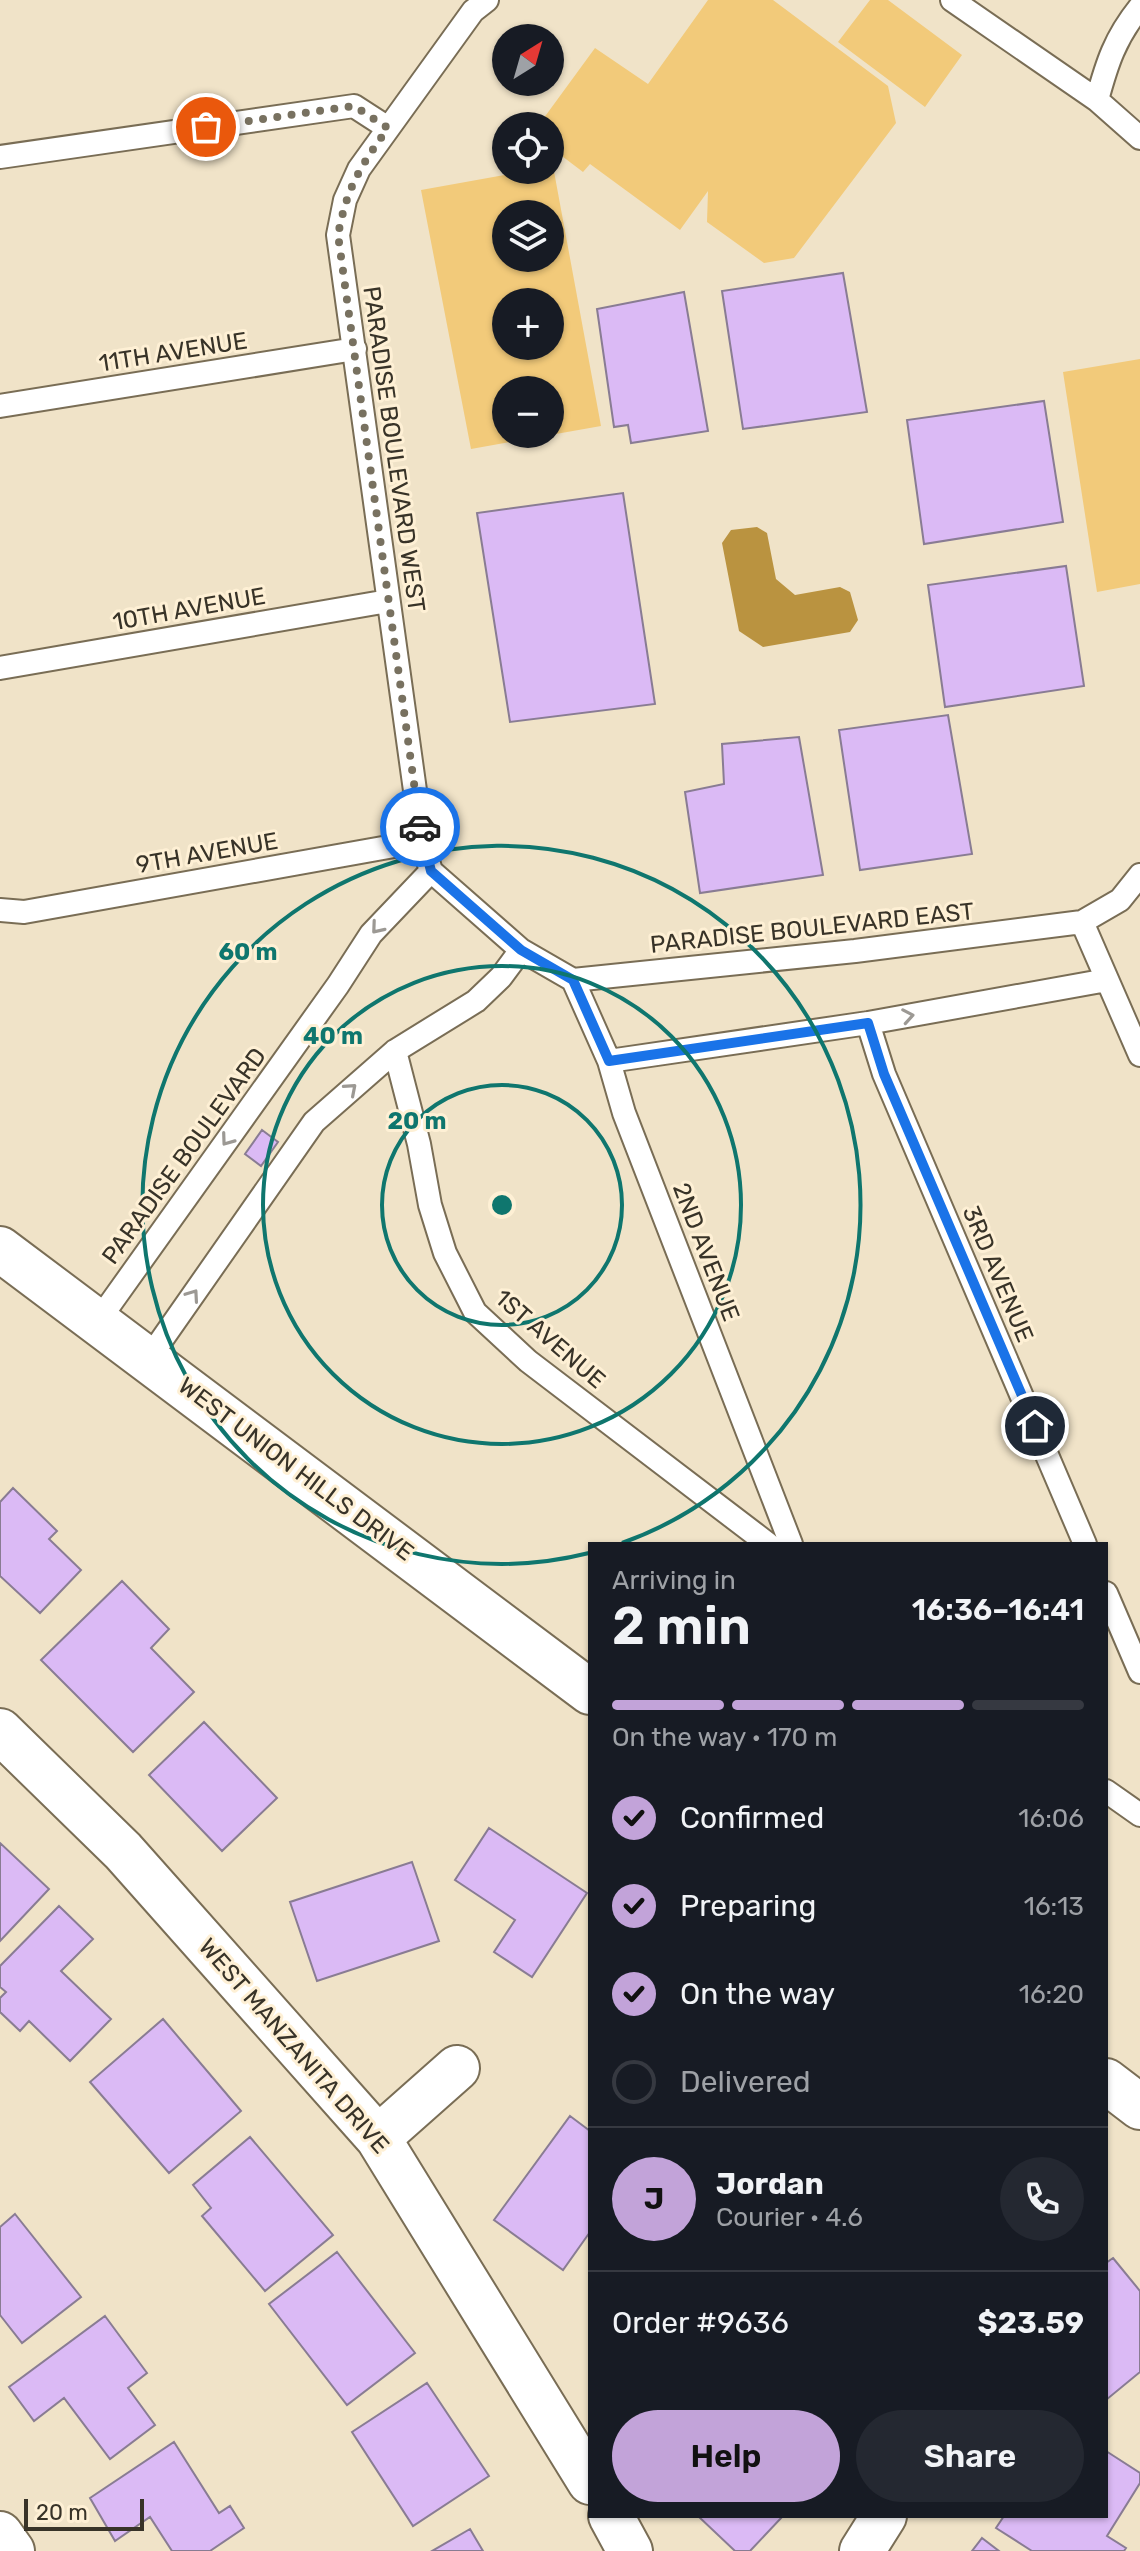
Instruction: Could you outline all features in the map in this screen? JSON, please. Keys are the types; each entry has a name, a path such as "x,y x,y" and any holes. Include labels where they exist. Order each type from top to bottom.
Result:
{"street":[{"name":"WEST UNION HILLS DRIVE","path":"0,1249 588,1690"},
{"name":"WEST MANZANITA DRIVE","path":"0,1731 123,1851 378,2138 588,2479"},
{"path":"378,2138 457,2068"},
{"path":"1108,2083 1140,2107"},
{"path":"612,2518 630,2551"},
{"path":"862,2551 883,2518"},
{"path":"0,2534 12,2551"}],"lane":[{"name":"PARADISE BOULEVARD WEST","path":"431,871 422,841 338,235 345,200 359,169 473,11 487,0"},
{"path":"952,0 1097,100 1140,138"},
{"path":"1097,100 1107,62 1121,30 1140,7"},
{"path":"0,157 354,106 388,128"},
{"name":"11TH AVENUE","path":"0,406 355,349"},
{"name":"10TH AVENUE","path":"0,668 388,601"},
{"name":"9TH AVENUE","path":"0,910 24,912 422,841"},
{"path":"431,871 521,950 573,980"},
{"name":"PARADISE BOULEVARD","path":"98,1321 371,934 431,871"},
{"name":"PARADISE BOULEVARD EAST","path":"573,980 855,951 1082,922 1120,900 1140,875"},
{"path":"1082,922 1140,1055"},
{"path":"149,1358 314,1122 395,1051 476,1001 501,977 521,950"},
{"name":"2ND AVENUE","path":"573,980 609,1061 624,1113 790,1542"},
{"path":"609,1061 868,1023 1107,980"},
{"name":"3RD AVENUE","path":"868,1023 884,1074 1084,1542"},
{"name":"1ST AVENUE","path":"395,1051 419,1144 430,1205 445,1253 475,1312 528,1361 765,1542"},
{"path":"1108,1598 1140,1672"},
{"path":"1108,1792 1140,1815"}],"shaded area":[{"path":"708,0 773,0 888,86 896,123 794,258 764,263 707,222 708,191 680,230 590,164 583,172 564,158 564,112 548,112 560,96 564,96 564,90 595,48 648,84"},
{"path":"870,0 888,0 962,55 925,107 838,42"},
{"path":"492,177 492,184 556,184 559,200 492,200 492,272 564,272 564,226 601,426 564,433 564,376 492,376 492,445 471,449 421,190"},
{"path":"1140,359 1140,584 1097,592 1063,372"},
{"path":"757,527 767,533 776,579 795,595 840,587 850,592 858,620 850,632 763,647 739,631 722,543 731,530"}],"building":[{"path":"843,273 867,412 743,429 722,291"},
{"path":"684,292 708,431 631,443 628,425 614,427 597,309"},
{"path":"1044,401 1063,522 924,544 907,420"},
{"path":"623,493 655,704 510,722 477,513"},
{"path":"1066,566 1084,686 945,707 928,585"},
{"path":"948,715 972,854 860,870 839,730"},
{"path":"799,737 823,875 700,893 685,792 724,784 722,744"},
{"path":"262,1130 278,1142 261,1166 245,1154"},
{"path":"13,1488 57,1531 49,1539 81,1570 40,1613 0,1576 0,1502"},
{"path":"122,1581 169,1629 151,1648 194,1692 133,1752 41,1660"},
{"path":"204,1722 277,1798 222,1851 149,1775"},
{"path":"489,1828 587,1893 532,1977 494,1952 515,1920 455,1880"},
{"path":"0,1843 49,1889 0,1941"},
{"path":"412,1862 439,1941 317,1981 290,1902"},
{"path":"59,1906 93,1939 61,1971 111,2019 70,2061 29,2021 20,2031 0,2012 0,1998 6,1992 0,1987 0,1966"},
{"path":"163,2019 241,2111 169,2173 90,2082"},
{"path":"570,2116 588,2130 588,2235 563,2270 494,2220"},
{"path":"250,2137 333,2235 265,2291 202,2216 211,2208 193,2185"},
{"path":"15,2214 81,2297 22,2343 0,2315 0,2227"},
{"path":"337,2252 415,2353 347,2405 269,2304"},
{"path":"1113,2258 1140,2291 1140,2372 1108,2398 1108,2262"},
{"path":"105,2316 147,2373 128,2388 155,2425 110,2459 64,2398 34,2421 9,2387"},
{"path":"427,2383 489,2476 413,2526 352,2432"},
{"path":"174,2442 219,2513 230,2506 244,2528 210,2551 172,2551 150,2517 115,2541 90,2498"},
{"path":"1108,2452 1140,2473 1140,2483 1107,2536 1126,2548 1124,2551 1032,2551 996,2528 1003,2518 1108,2518"},
{"path":"700,2518 781,2518 750,2551 735,2551"},
{"path":"470,2529 483,2551 432,2551"},
{"path":"982,2538 999,2551 972,2551"}],"way so far":[{"path":"206,127 354,106 388,128 359,169 345,200 338,235 420,827"}],"route":[{"path":"420,827 431,871 521,950 573,980 609,1061 868,1023 884,1074 1035,1426"}]}
